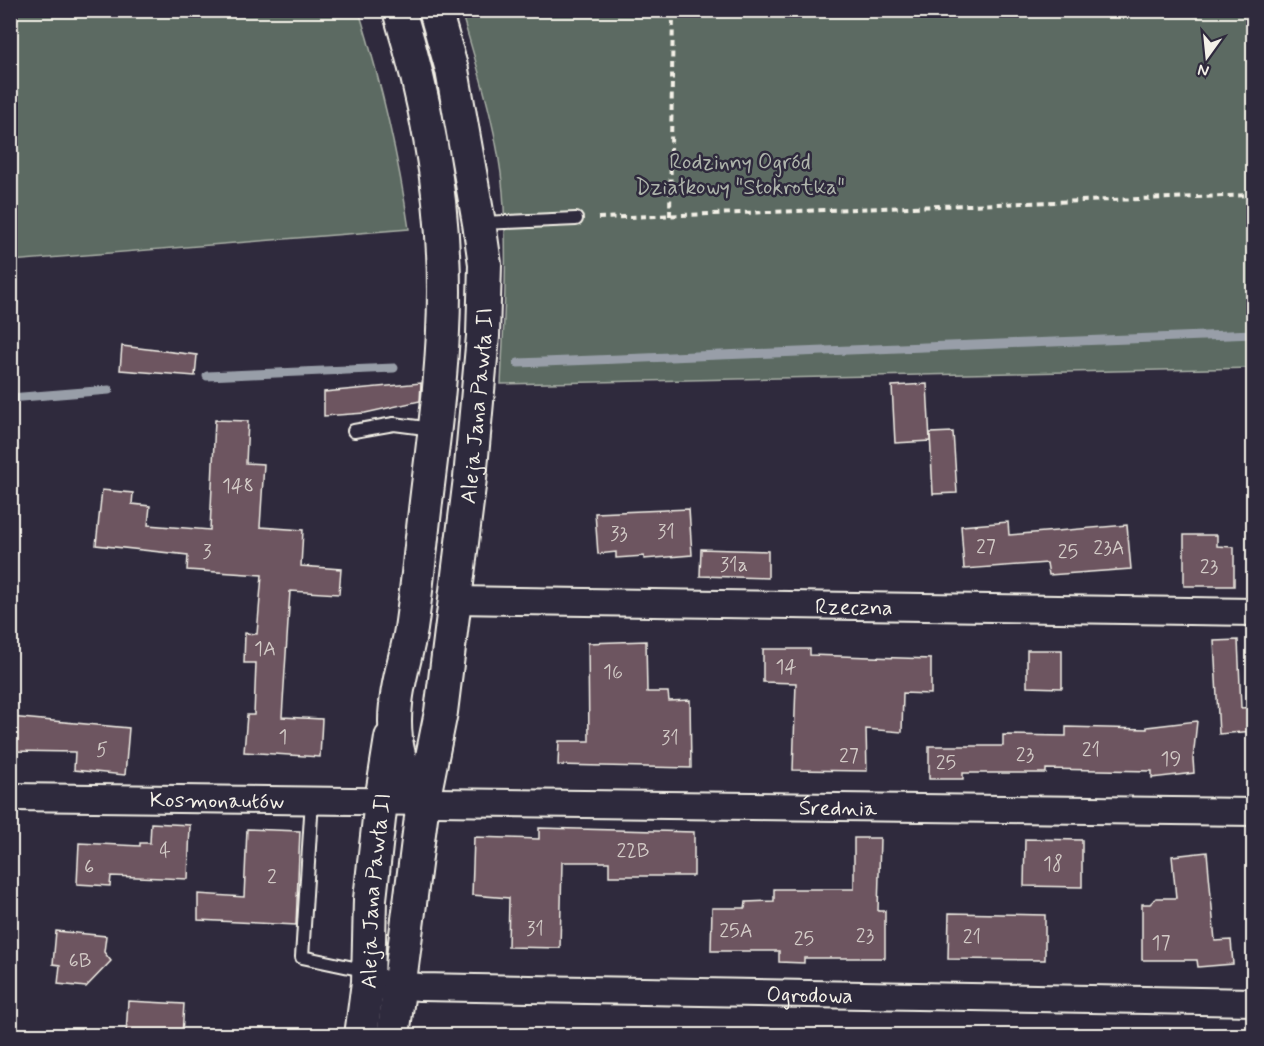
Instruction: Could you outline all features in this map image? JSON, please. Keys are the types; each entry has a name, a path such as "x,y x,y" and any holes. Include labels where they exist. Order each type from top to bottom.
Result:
{"street":[{"name":"Aleja Jana Pawła II","path":"361,1035 368,976 370,899 381,801 411,630 435,429 444,302 442,209 431,134 419,76 399,10"},
{"name":"Aleja Jana Pawła II","path":"393,1035 423,802 441,712 470,478 483,336 485,264 479,223 452,69 435,10"},
{"path":"435,429 452,440 465,459 470,478"},
{"path":"411,630 422,615 438,605 455,600"},
{"name":"Rzeczna","path":"455,600 1254,612"},
{"name":"Aleja Jana Pawła II","path":"396,710 401,763 412,789 423,802"},
{"name":"Kosmonautów","path":"10,796 423,802"},
{"name":"Średnia","path":"423,802 1254,812"},
{"name":"Ogrodowa","path":"368,976 400,985 1254,1002"}],"lane":[{"path":"479,223 576,219"},
{"path":"354,431 394,424 435,429"},
{"path":"312,800 302,957 368,976"}],"path":[{"path":"670,216 673,10"},
{"path":"576,219 1252,195 1253,10"}],"green space":[{"path":"11,10 359,11 388,119 409,229 11,261"},
{"name":"Rodzinny Ogród Działkowy \"Stokrotka\"","path":"461,11 1253,11 1253,368 501,384 505,264 503,192 492,123"}],"building":[{"path":"122,346 197,355 195,376 120,370"},
{"path":"421,383 420,401 365,413 324,416 324,392"},
{"path":"927,384 930,441 895,443 892,386"},
{"path":"215,420 248,421 246,463 264,464 260,527 303,530 301,566 341,569 339,594 290,591 282,717 322,719 320,757 244,752 247,715 254,715 256,663 244,663 245,633 257,634 262,575 187,570 188,555 96,545 102,490 133,493 132,504 150,506 148,525 210,530"},
{"path":"953,432 957,493 933,494 930,433"},
{"path":"689,509 692,555 644,559 644,556 616,558 616,552 598,554 595,513"},
{"path":"1008,522 1009,535 1127,525 1131,569 1049,575 1047,563 964,569 961,526"},
{"path":"1184,535 1217,535 1217,546 1234,547 1234,586 1184,586"},
{"path":"701,549 768,551 768,578 700,576"},
{"path":"1238,640 1241,708 1254,707 1254,731 1219,734 1214,641"},
{"path":"646,641 647,692 668,692 669,701 690,700 691,768 558,765 559,741 589,741 588,643"},
{"path":"763,649 810,649 810,655 931,659 931,694 903,693 902,732 866,729 867,771 793,770 796,683 763,682"},
{"path":"1027,650 1062,650 1062,688 1027,687"},
{"path":"10,717 129,728 125,775 74,770 75,752 10,751"},
{"path":"1197,721 1193,759 1194,773 1152,778 1152,771 1046,769 1046,773 963,773 963,779 929,779 929,746 1003,746 1003,735 1066,736 1066,727 1147,729 1147,727"},
{"path":"151,823 190,825 188,879 111,876 110,886 77,884 79,843 140,846 140,843 150,843"},
{"path":"539,828 694,832 694,876 609,876 609,862 562,862 560,948 508,947 509,898 472,895 474,837 539,839"},
{"path":"247,829 300,831 296,925 198,920 198,894 244,897"},
{"path":"854,838 880,838 878,911 885,911 885,958 804,958 804,963 779,962 779,951 711,951 712,908 745,908 746,902 774,901 774,889 854,889"},
{"path":"1025,839 1082,840 1082,887 1024,886"},
{"path":"1207,852 1215,941 1231,940 1233,964 1198,967 1197,960 1142,960 1142,904 1150,904 1156,898 1176,898 1172,856"},
{"path":"949,913 1045,915 1045,960 948,959"},
{"path":"56,931 106,936 104,952 111,961 86,987 58,984 60,965 53,964"},
{"path":"128,1001 184,1004 182,1035 126,1035"}],"waterway":[{"path":"518,363 1254,334"},
{"path":"207,376 394,368"},
{"path":"10,398 109,390"}]}
